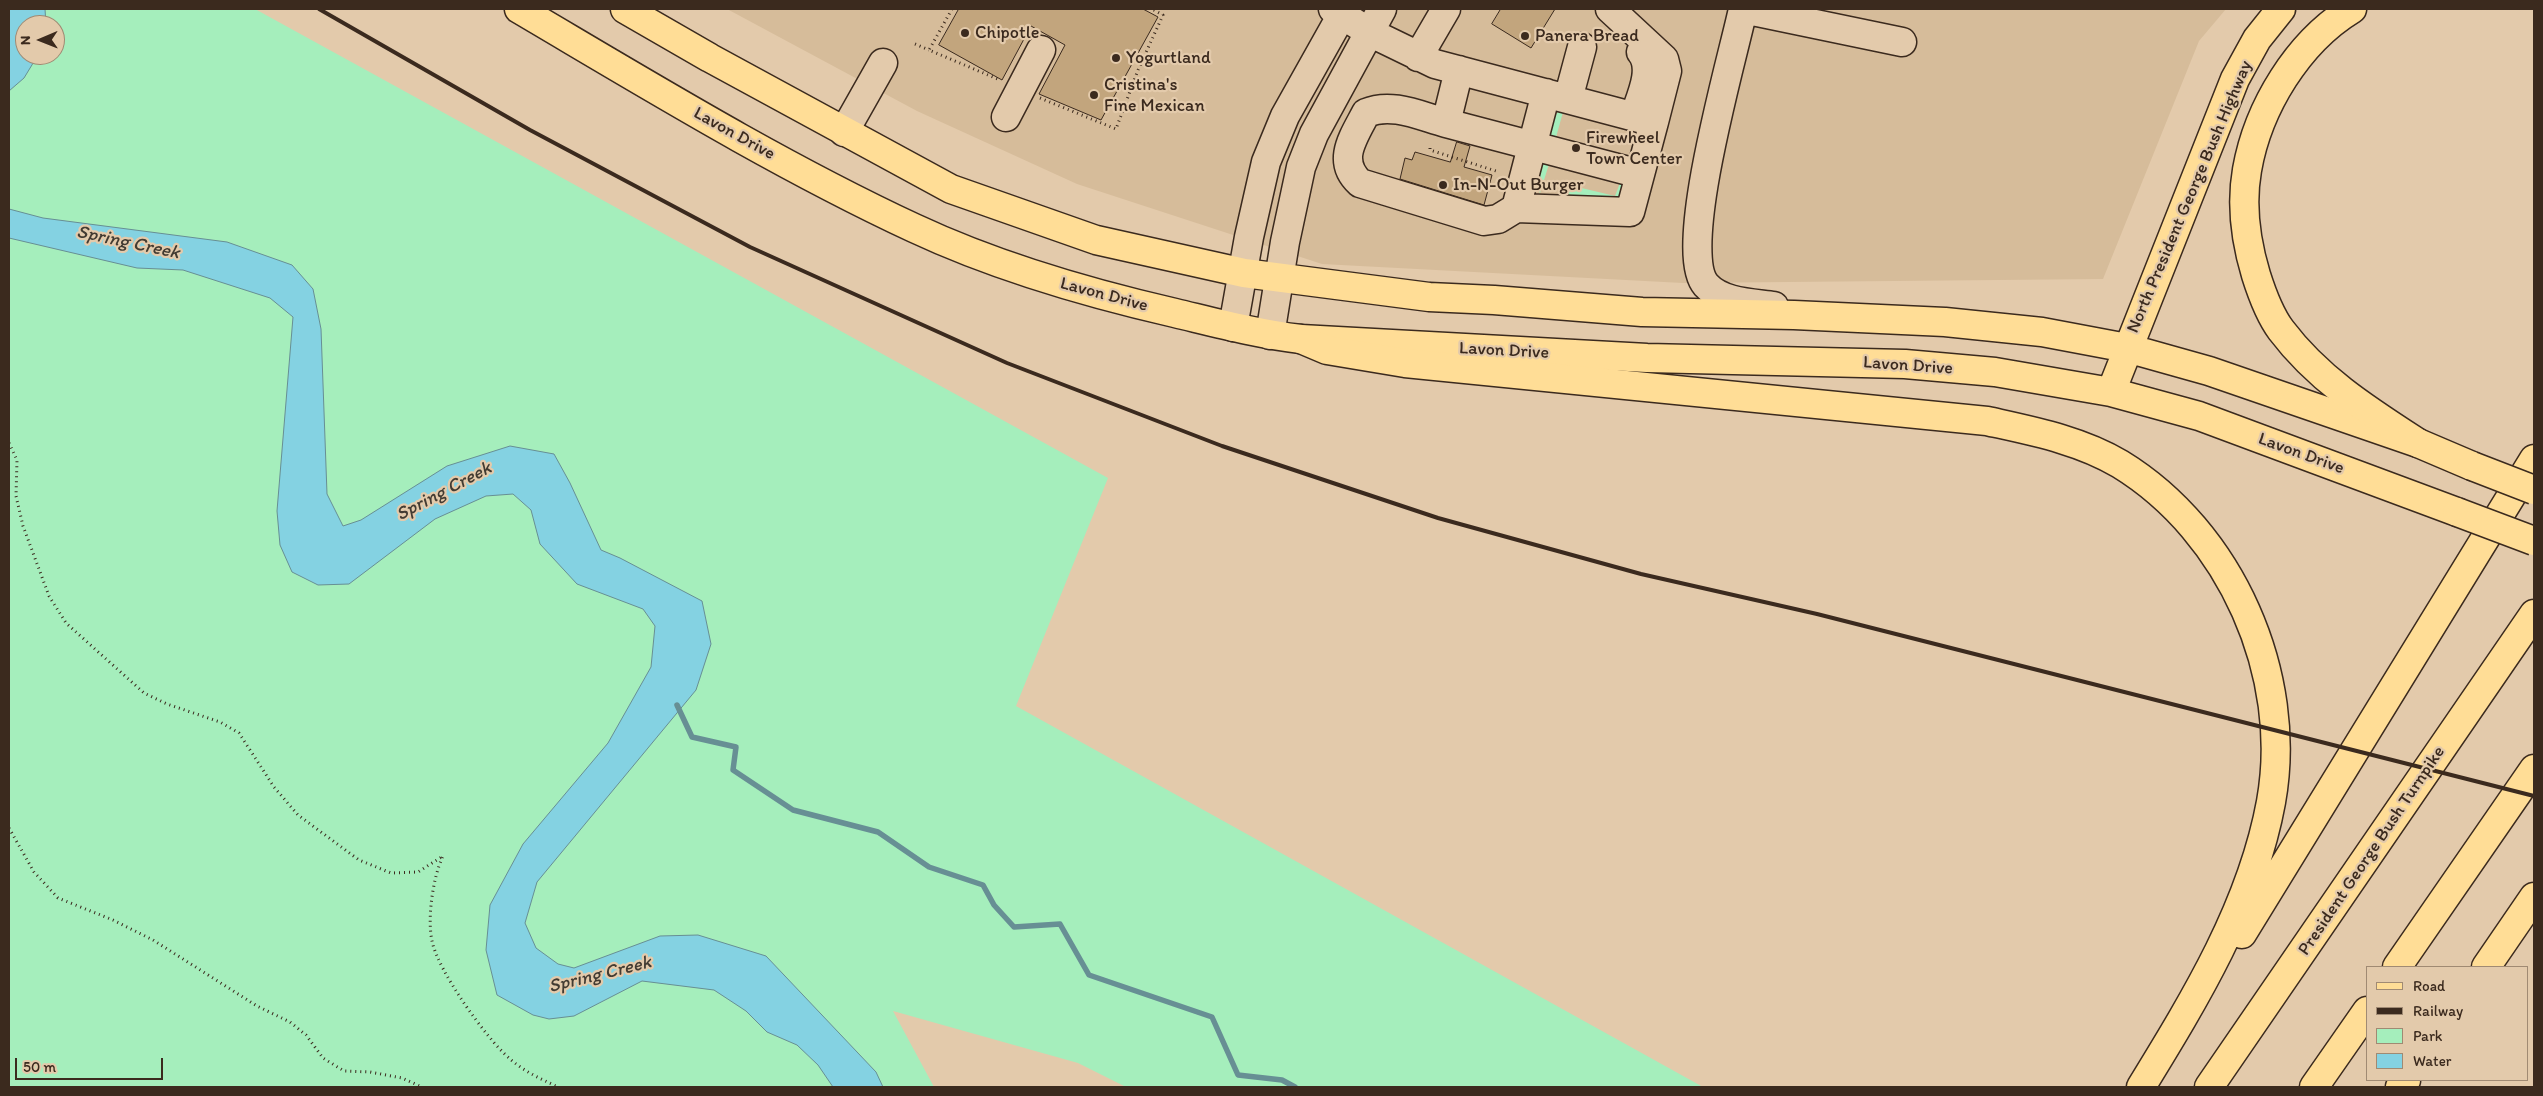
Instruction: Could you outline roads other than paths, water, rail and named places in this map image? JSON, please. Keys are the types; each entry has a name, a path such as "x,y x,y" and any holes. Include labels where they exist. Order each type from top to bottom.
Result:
{"main road":[{"name":"Lavon Drive","path":"519,9 730,132 915,228 1041,277 1136,304 1270,335 1301,339 1647,358 1905,364 1995,372 2111,392 2199,416 2534,541"},
{"path":"625,9 844,132 951,188 1096,240 1279,279 1429,297 1494,300 1642,312 1834,317 1992,326 2042,332 2127,348 2209,371 2418,443 2534,490"},
{"name":"North President George Bush Highway","path":"2111,392 2235,79 2257,39 2281,9"},
{"path":"2352,9 2322,32 2295,62 2273,96 2256,135 2246,171 2245,214 2250,254 2262,295 2280,328 2309,364 2340,392 2418,443"},
{"path":"1301,339 1327,350 1405,363 1987,421 2042,434 2087,449 2119,464 2146,482 2184,517 2225,571 2240,598 2260,648 2269,683 2273,719 2275,756 2271,801 2262,842 2236,917 2186,1015"},
{"path":"2141,1087 2186,1015 2222,967 2534,460"},
{"name":"President George Bush Turnpike","path":"2209,1087 2534,614"},
{"path":"2398,966 2534,769"},
{"path":"2487,966 2534,897"},
{"path":"2512,928 2534,905"},
{"path":"2314,1087 2366,1012"}],"street":[{"path":"1418,57 1446,9"},
{"path":"1595,9 1643,54 1646,60 1648,72 1640,174 1630,212 1516,208 1498,219 1484,221 1360,183 1350,174 1346,160 1354,137 1366,113 1378,108 1390,108 1640,174"},
{"path":"1610,9 1664,59 1667,71 1644,119"},
{"path":"1834,317 1724,298 1706,285 1698,266 1702,186 1743,9 1902,42"},
{"path":"1233,327 1244,273 1248,237 1266,162 1285,116 1340,10 1375,20 1418,57 1459,70 1644,119"},
{"path":"1270,335 1300,167 1314,134 1375,20"},
{"path":"1516,208 1533,146 1582,47"},
{"path":"1006,117 1041,50"},
{"path":"844,132 882,63"},
{"path":"1446,123 1459,70"}],"water":[{"path":"9,9 45,9 45,15 15,15 15,65 32,65 24,78 9,91"},
{"name":"Spring Creek","path":"9,209 43,218 227,242 292,265 313,289 321,329 327,494 343,526 361,520 447,466 510,446 554,454 570,483 601,550 702,601 711,644 696,690 537,882 525,923 536,948 558,964 574,968 660,936 698,935 766,956 876,1072 883,1087 833,1087 818,1065 797,1045 767,1032 746,1011 714,990 642,981 574,1016 549,1019 533,1015 497,995 486,950 490,905 523,844 608,743 651,667 655,626 643,609 577,584 540,544 531,510 513,494 486,496 435,519 349,584 318,585 292,572 280,545 277,511 293,317 270,298 183,270 137,268 9,238"}],"waterway":[{"path":"677,705 692,737 736,747 733,770 793,810 878,832 929,867 983,885 994,905 1014,927 1060,924 1089,975 1212,1017 1238,1075 1282,1080 1295,1087"}],"railway":[{"path":"319,9 530,130 750,247 1007,363 1222,446 1438,518 1641,574 1817,614 2534,796"}],"place":[{"name":"Chipotle","path":"965,33"},
{"name":"Panera Bread","path":"1525,36"},
{"name":"Yogurtland","path":"1116,58"},
{"name":"Cristina's Fine Mexican","path":"1094,95"},
{"name":"Firewheel Town Center","path":"1576,148"},
{"name":"In-N-Out Burger","path":"1443,185"}]}
